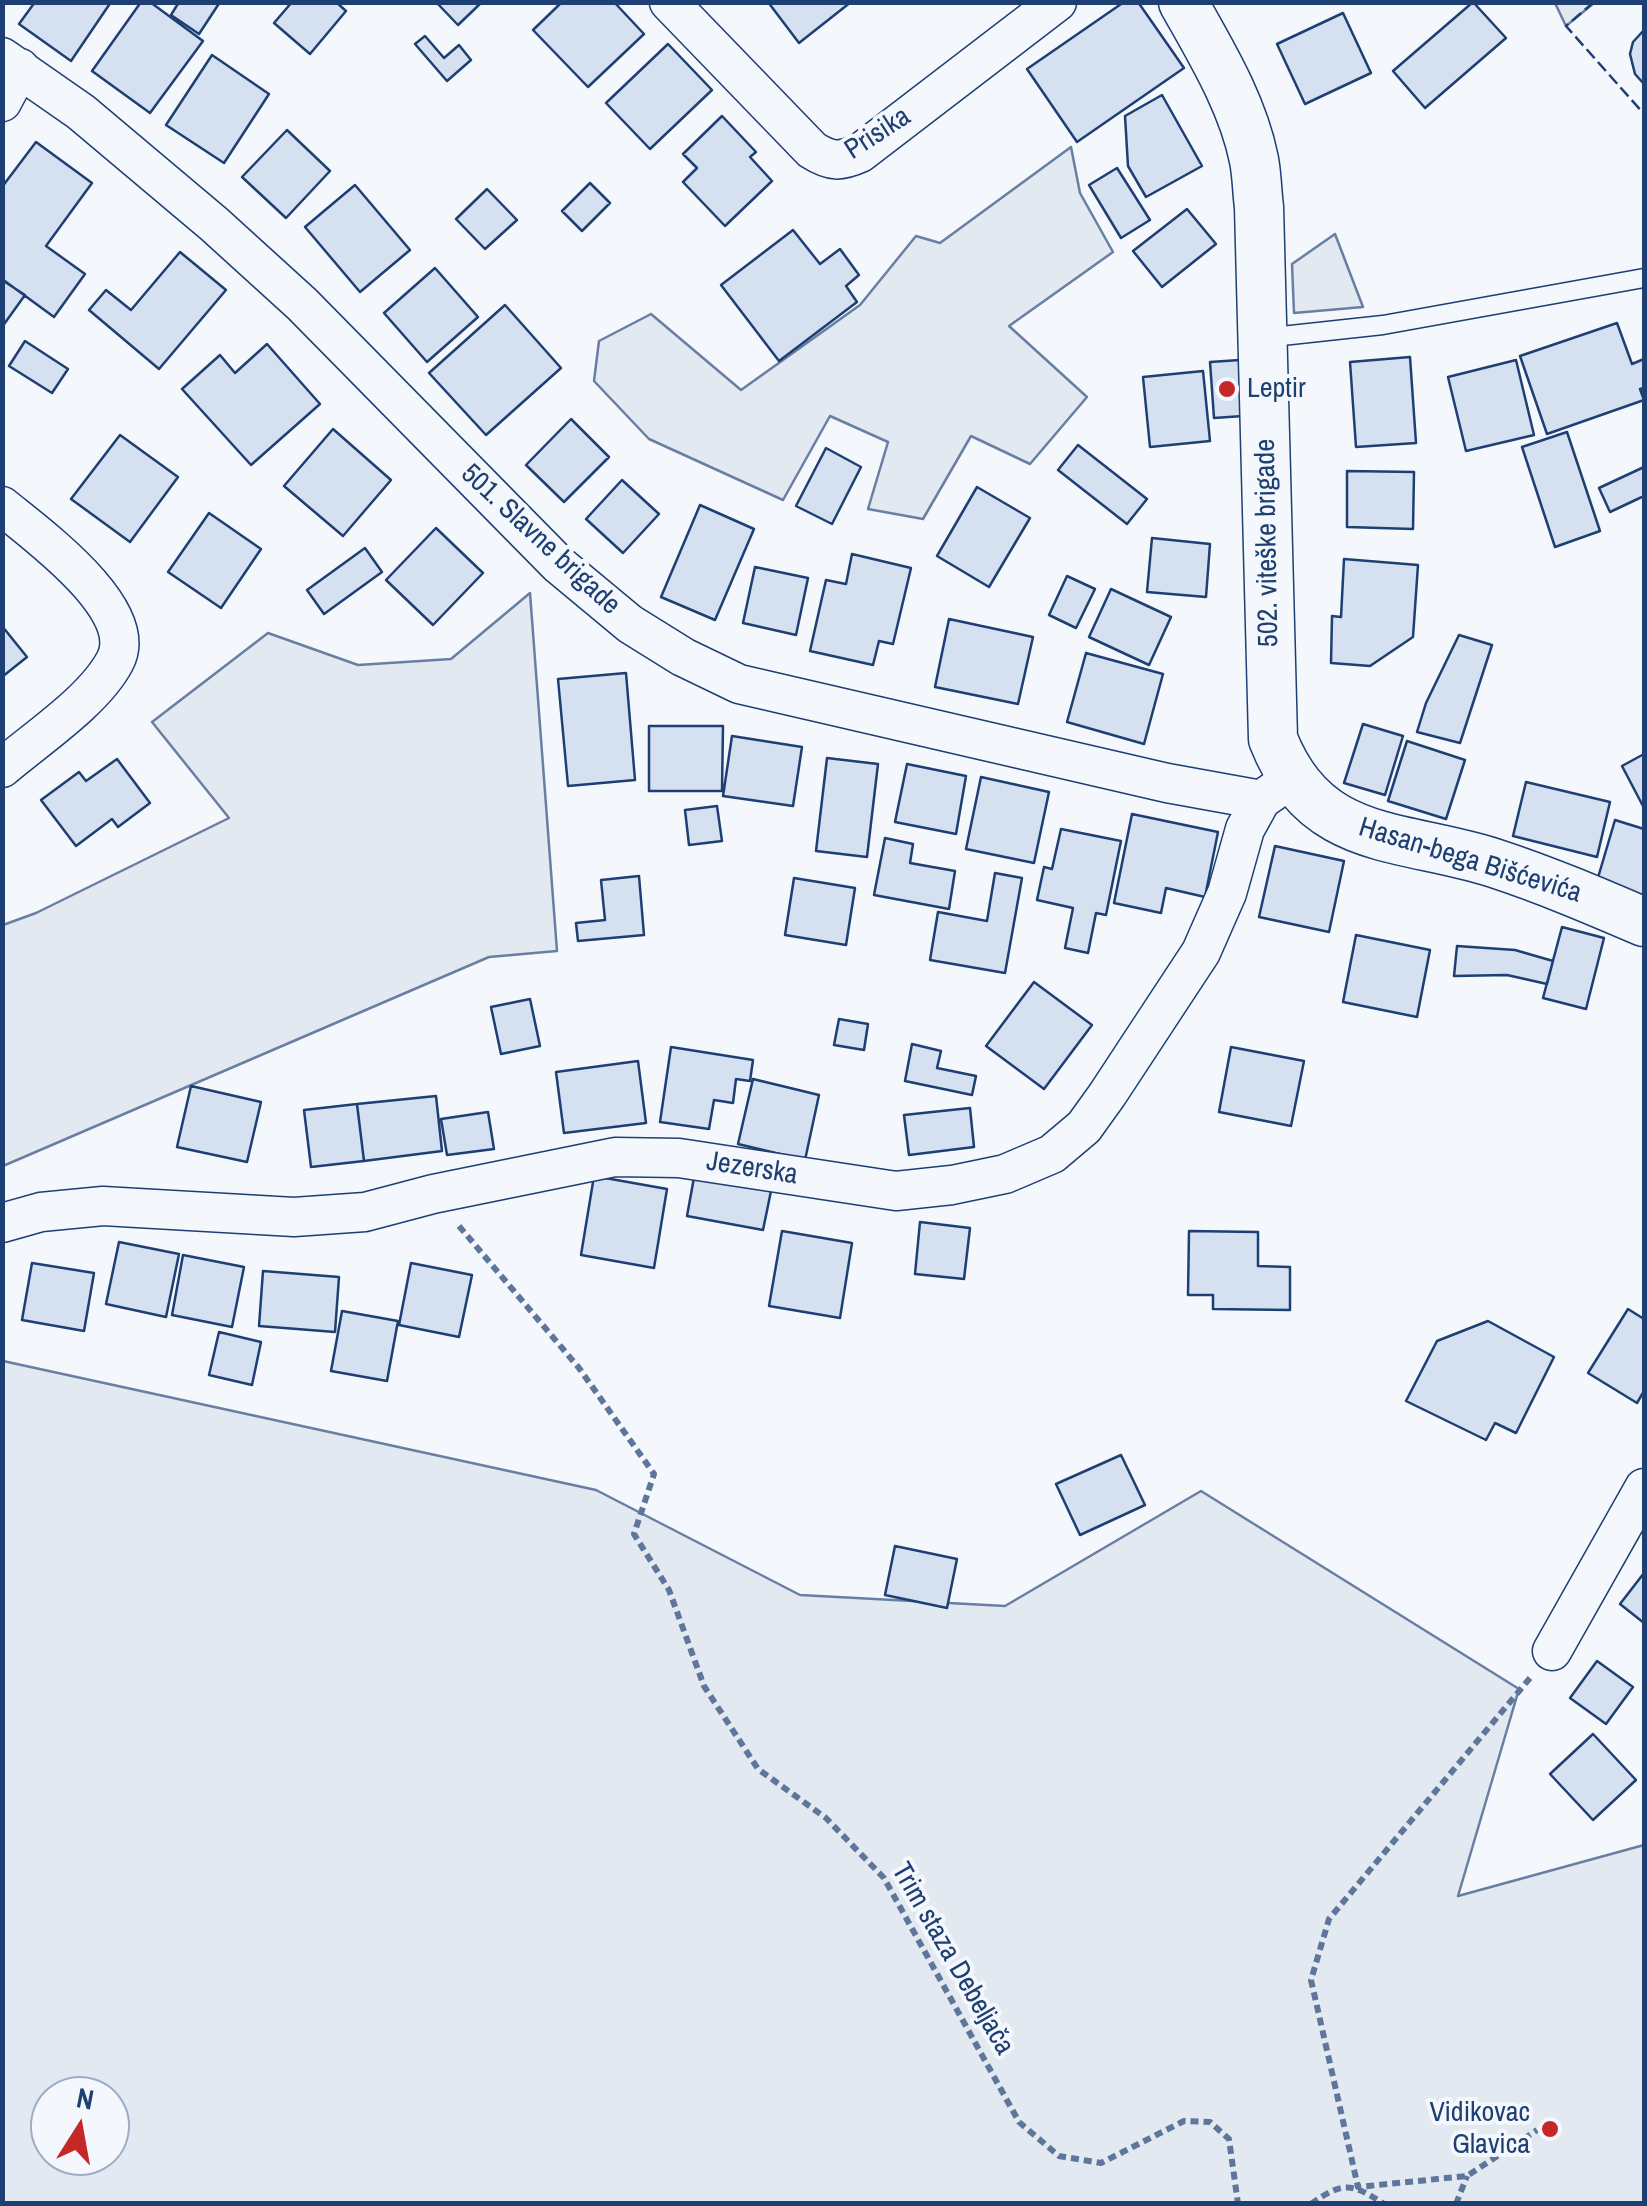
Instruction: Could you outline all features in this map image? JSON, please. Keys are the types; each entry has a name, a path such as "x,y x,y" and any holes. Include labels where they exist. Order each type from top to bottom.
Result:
{"street":[{"name":"Prisika","path":"669,2 812,150 828,161 843,161 860,153 1057,2"},
{"name":"502. viteške brigade","path":"1183,2 1216,62 1242,120 1254,160 1275,773"},
{"path":"2,102 11,63"},
{"name":"501. Slavne brigade","path":"11,63 144,163 302,304 558,565 630,624 683,658 739,684 1167,783 1275,773"},
{"path":"2,506 103,598 118,630 118,657 96,688 2,768"},
{"name":"Hasan-bega Bišćevića","path":"1275,773 1326,813 1354,827 1492,862 1644,922"},
{"name":"Jezerska","path":"2,1223 40,1212 103,1206 294,1216 365,1212 615,1157 679,1158 896,1191 1005,1174 1052,1154 1084,1127 1202,952 1227,893 1245,829 1275,773"},
{"path":"1552,1651 1644,1488"}],"lane":[{"path":"1263,338 1383,326 1644,278"}],"path":[{"name":"Trim staza Debeljača","path":"433,1194 579,1368 654,1474 634,1534 669,1590 704,1686 758,1768 826,1818 884,1878 1020,2122 1060,2156 1101,2163 1184,2120 1210,2122 1229,2138 1238,2204"},
{"path":"1384,2204 1358,2187 1311,1980 1329,1919 1552,1651"},
{"path":"1312,2204 1334,2188 1467,2176 1538,2130"},
{"path":"1456,2204 1467,2176"}],"shaded area":[{"path":"1555,3 1594,3 1566,26"},
{"path":"1071,147 1080,193 1113,252 1009,326 1087,397 1030,464 971,436 923,519 868,509 888,442 830,416 783,500 649,439 594,381 599,341 651,314 741,390 860,305 916,236 940,243"},
{"path":"1335,234 1363,307 1294,313 1292,264"},
{"path":"530,593 557,951 489,957 3,1166 3,925 36,913 229,818 152,722 268,633 358,665 451,659"},
{"path":"3,1361 596,1490 800,1595 1005,1606 1201,1491 1519,1689 1458,1896 1644,1845 1644,2203 3,2204"}],"building":[{"path":"35,2 111,2 71,61 19,24"},
{"path":"141,2 150,2 203,41 150,113 92,71"},
{"path":"179,2 220,2 199,34 171,15"},
{"path":"292,2 336,2 346,11 310,54 274,23"},
{"path":"436,2 482,2 458,25"},
{"path":"562,2 614,2 644,34 588,87 533,30"},
{"path":"768,2 851,2 799,43"},
{"path":"1124,2 1138,2 1184,68 1077,142 1027,69"},
{"path":"1473,2 1506,38 1425,108 1393,71"},
{"path":"1343,13 1371,73 1305,104 1277,44"},
{"path":"1644,30 1644,84 1635,74 1630,54 1633,42"},
{"path":"425,36 444,58 459,45 471,60 447,81 415,44"},
{"path":"668,44 712,90 650,149 606,103"},
{"path":"212,55 269,94 224,163 166,125"},
{"path":"1162,95 1202,166 1146,197 1128,166 1125,116"},
{"path":"722,116 756,152 750,157 772,181 725,226 683,182 697,168 683,154"},
{"path":"287,130 330,171 286,218 242,177"},
{"path":"36,142 92,183 46,246 85,274 54,317 2,279 2,187"},
{"path":"1117,168 1150,220 1121,238 1089,185"},
{"path":"590,183 610,203 582,231 562,211"},
{"path":"355,185 410,250 360,292 305,227"},
{"path":"487,189 517,220 485,249 456,219"},
{"path":"1187,209 1216,244 1162,287 1133,251"},
{"path":"793,230 820,264 840,249 859,275 846,286 857,302 779,361 721,285"},
{"path":"180,252 226,290 159,369 89,310 106,290 131,310"},
{"path":"435,268 478,317 427,362 384,313"},
{"path":"2,280 25,295 2,327"},
{"path":"505,305 561,368 486,435 429,373"},
{"path":"1617,323 1632,364 1644,359 1644,388 1640,389 1644,400 1547,434 1520,356"},
{"path":"25,341 68,369 52,393 9,366"},
{"path":"267,344 320,404 251,465 182,389 220,355 235,373"},
{"path":"1410,357 1416,443 1356,447 1350,362"},
{"name":"Leptir","path":"1240,360 1243,416 1214,418 1210,362"},
{"path":"1516,360 1534,435 1466,451 1448,377"},
{"path":"1203,371 1210,441 1150,447 1143,377"},
{"path":"571,419 609,457 564,502 526,465"},
{"path":"333,429 391,480 343,536 284,486"},
{"path":"1567,432 1600,531 1555,547 1522,447"},
{"path":"120,435 178,477 130,542 71,499"},
{"path":"1078,445 1147,499 1127,524 1058,470"},
{"path":"826,448 861,467 832,524 796,506"},
{"path":"1644,467 1644,496 1610,512 1599,488"},
{"path":"1347,471 1414,472 1413,529 1347,527"},
{"path":"622,480 659,514 623,553 586,519"},
{"path":"977,487 1030,518 989,587 937,556"},
{"path":"700,505 754,529 715,620 661,597"},
{"path":"209,513 261,549 221,608 168,572"},
{"path":"436,528 483,573 433,625 386,580"},
{"path":"1152,538 1210,544 1206,597 1147,592"},
{"path":"365,548 382,572 324,614 307,590"},
{"path":"852,554 911,568 893,644 879,641 873,665 810,651 826,580 846,584"},
{"path":"1344,559 1418,565 1413,637 1370,666 1331,663 1332,616 1341,617"},
{"path":"755,567 808,578 796,635 743,623"},
{"path":"1067,576 1095,589 1076,628 1049,615"},
{"path":"1111,589 1171,617 1149,665 1089,637"},
{"path":"949,619 1033,637 1018,704 935,687"},
{"path":"2,626 27,657 2,677"},
{"path":"1459,635 1492,645 1460,743 1417,732 1426,703"},
{"path":"1086,653 1163,674 1144,744 1067,722"},
{"path":"626,673 635,780 568,786 558,679"},
{"path":"1363,724 1403,736 1385,795 1344,783"},
{"path":"649,726 723,726 722,791 649,791"},
{"path":"732,736 802,747 793,806 723,796"},
{"path":"1407,741 1465,760 1446,819 1388,801"},
{"path":"1644,754 1644,808 1622,766"},
{"path":"827,758 878,764 867,857 816,851"},
{"path":"117,759 150,803 118,827 112,819 76,846 41,800 79,772 86,781"},
{"path":"907,764 966,776 956,834 895,822"},
{"path":"981,777 1049,792 1034,863 966,849"},
{"path":"1526,782 1610,802 1597,857 1513,836"},
{"path":"717,806 722,841 689,845 685,810"},
{"path":"1132,814 1218,832 1205,897 1166,888 1161,913 1114,903"},
{"path":"1615,820 1644,829 1644,896 1597,881"},
{"path":"1061,829 1121,841 1106,915 1096,913 1088,953 1065,948 1073,908 1037,900 1044,867 1052,869"},
{"path":"885,838 913,844 910,863 955,871 949,909 874,895"},
{"path":"1275,846 1344,861 1329,932 1259,917"},
{"path":"995,873 1022,878 1005,973 930,960 938,912 987,921"},
{"path":"639,876 644,935 578,941 576,923 605,920 601,880"},
{"path":"794,878 855,888 846,945 785,935"},
{"path":"1562,927 1604,938 1586,1009 1543,998"},
{"path":"1356,935 1430,950 1417,1017 1343,1002"},
{"path":"1457,946 1515,950 1553,961 1547,984 1507,975 1454,976"},
{"path":"1034,982 1092,1025 1044,1089 986,1046"},
{"path":"530,999 540,1046 501,1054 491,1007"},
{"path":"839,1019 868,1024 864,1050 834,1045"},
{"path":"912,1044 941,1051 937,1068 976,1076 972,1095 905,1081"},
{"path":"671,1047 753,1060 750,1081 736,1079 733,1103 714,1100 709,1129 660,1122"},
{"path":"1231,1047 1304,1061 1291,1126 1219,1112"},
{"path":"638,1061 646,1123 564,1133 556,1072"},
{"path":"753,1079 819,1095 805,1160 738,1144"},
{"path":"191,1086 261,1102 247,1162 177,1147"},
{"path":"436,1096 442,1151 364,1161 357,1104"},
{"path":"357,1104 364,1161 311,1167 304,1110"},
{"path":"970,1108 974,1147 909,1155 904,1115"},
{"path":"488,1112 494,1149 447,1155 441,1119"},
{"path":"695,1172 772,1186 763,1230 687,1216"},
{"path":"594,1176 667,1189 654,1268 581,1255"},
{"path":"920,1222 970,1228 964,1279 915,1274"},
{"path":"782,1231 852,1243 840,1318 769,1306"},
{"path":"1189,1231 1258,1232 1258,1266 1290,1267 1290,1310 1213,1309 1213,1295 1188,1295"},
{"path":"119,1242 179,1254 166,1317 106,1304"},
{"path":"183,1255 244,1267 232,1327 172,1315"},
{"path":"32,1263 94,1273 84,1331 22,1320"},
{"path":"411,1263 472,1275 459,1337 399,1325"},
{"path":"263,1271 339,1277 335,1332 259,1326"},
{"path":"1628,1309 1644,1319 1644,1391 1637,1403 1588,1373"},
{"path":"342,1311 398,1321 387,1381 331,1371"},
{"path":"1488,1321 1554,1357 1516,1433 1495,1423 1486,1440 1406,1401 1437,1341"},
{"path":"219,1332 261,1342 252,1385 209,1375"},
{"path":"1121,1455 1145,1505 1080,1535 1056,1484"},
{"path":"895,1546 957,1559 947,1608 885,1595"},
{"path":"1644,1573 1644,1623 1620,1604"},
{"path":"1597,1661 1633,1687 1606,1724 1570,1698"},
{"path":"1593,1734 1636,1780 1593,1820 1550,1774"}],"fence":[{"path":"1594,2 1566,26 1644,114"}],"place":[{"name":"Leptir","path":"1227,389"},
{"name":"Vidikovac Glavica","path":"1550,2129"}]}
